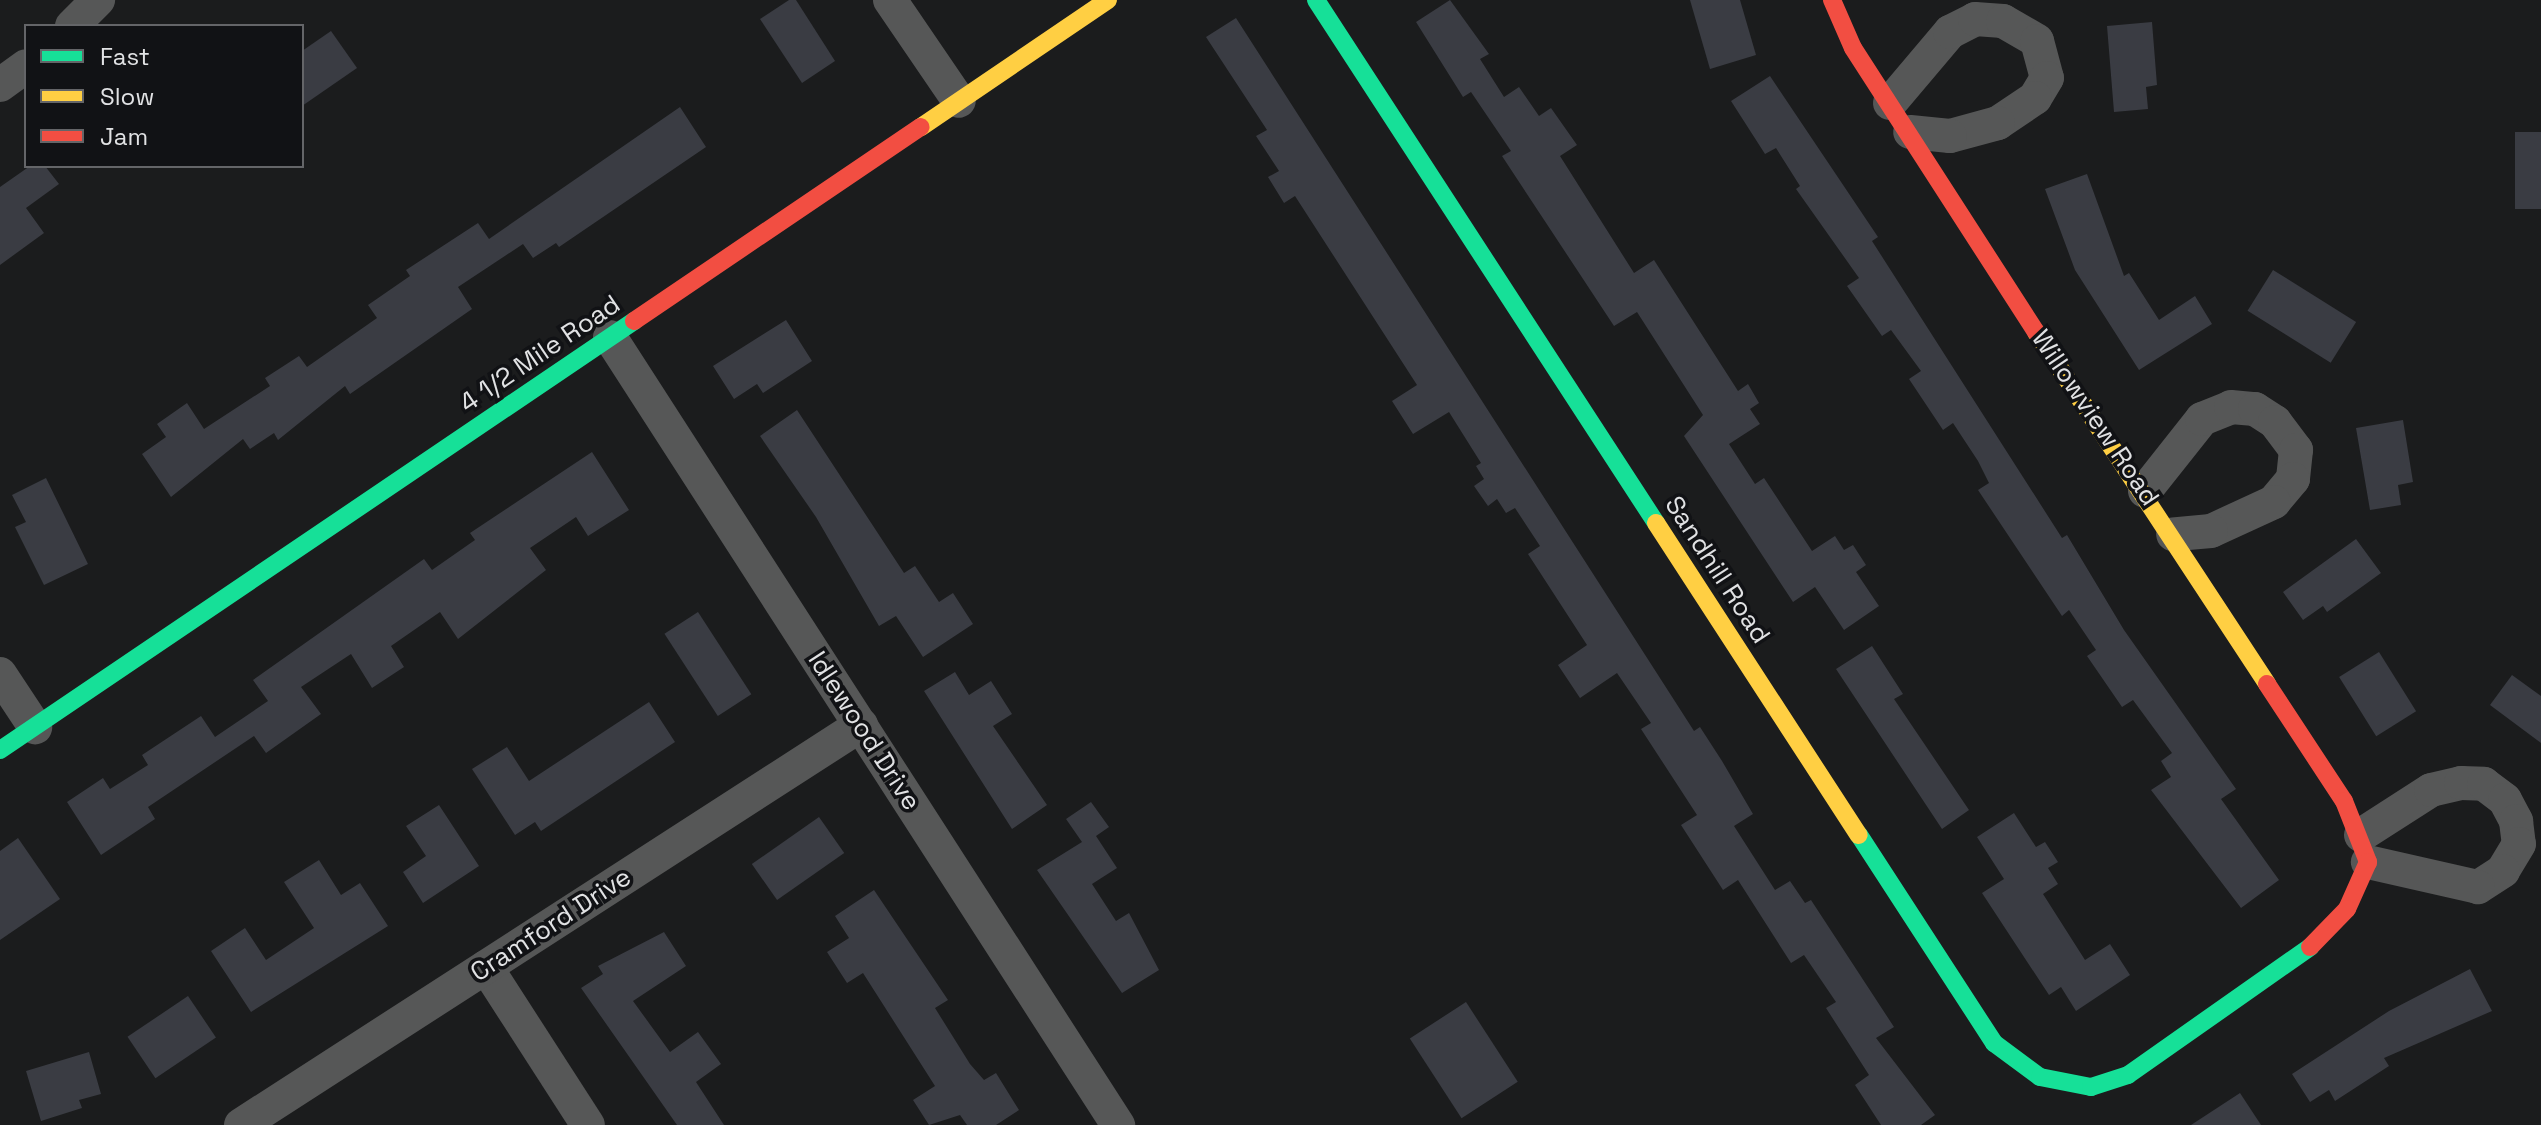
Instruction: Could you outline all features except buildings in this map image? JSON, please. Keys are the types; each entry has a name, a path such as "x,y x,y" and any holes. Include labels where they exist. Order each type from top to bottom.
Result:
{"street":[{"path":"74,24 98,0"},
{"path":"890,0 959,101"},
{"name":"4 1/2 Mile Road","path":"0,750 1108,0"},
{"name":"Sandhill Road","path":"1316,0 1994,1043 2015,1063 2067,1085 2091,1087 2128,1075"},
{"name":"Willowview Road","path":"1832,0 1853,48 2173,534 2364,849 2347,909 2316,943 2128,1075"},
{"path":"1890,103 1950,32 1975,19 2003,21 2037,41 2047,78 2035,98 1986,126 1950,136 1910,132"},
{"path":"0,85 24,67"},
{"name":"Idlewood Drive","path":"610,337 1118,1125"},
{"path":"2145,491 2202,419 2231,407 2255,409 2275,422 2296,450 2293,479 2274,502 2211,531 2173,534"},
{"path":"0,674 35,727"},
{"name":"Cramford Drive","path":"241,1125 861,725"},
{"path":"486,967 588,1125"}],"traffic: fast":[{"path":"1316,0 1656,523"},
{"path":"0,750 634,321"},
{"path":"1859,835 1994,1043 2040,1077 2091,1087 2128,1075 2310,947"}],"traffic: slow":[{"path":"921,127 1108,0"},
{"path":"2036,332 2267,684"},
{"path":"1656,523 1859,835"}],"traffic: jam":[{"path":"1832,0 1853,48 2036,332"},
{"path":"634,321 921,127"},
{"path":"2267,684 2344,801 2368,862 2347,909 2310,947"}]}
